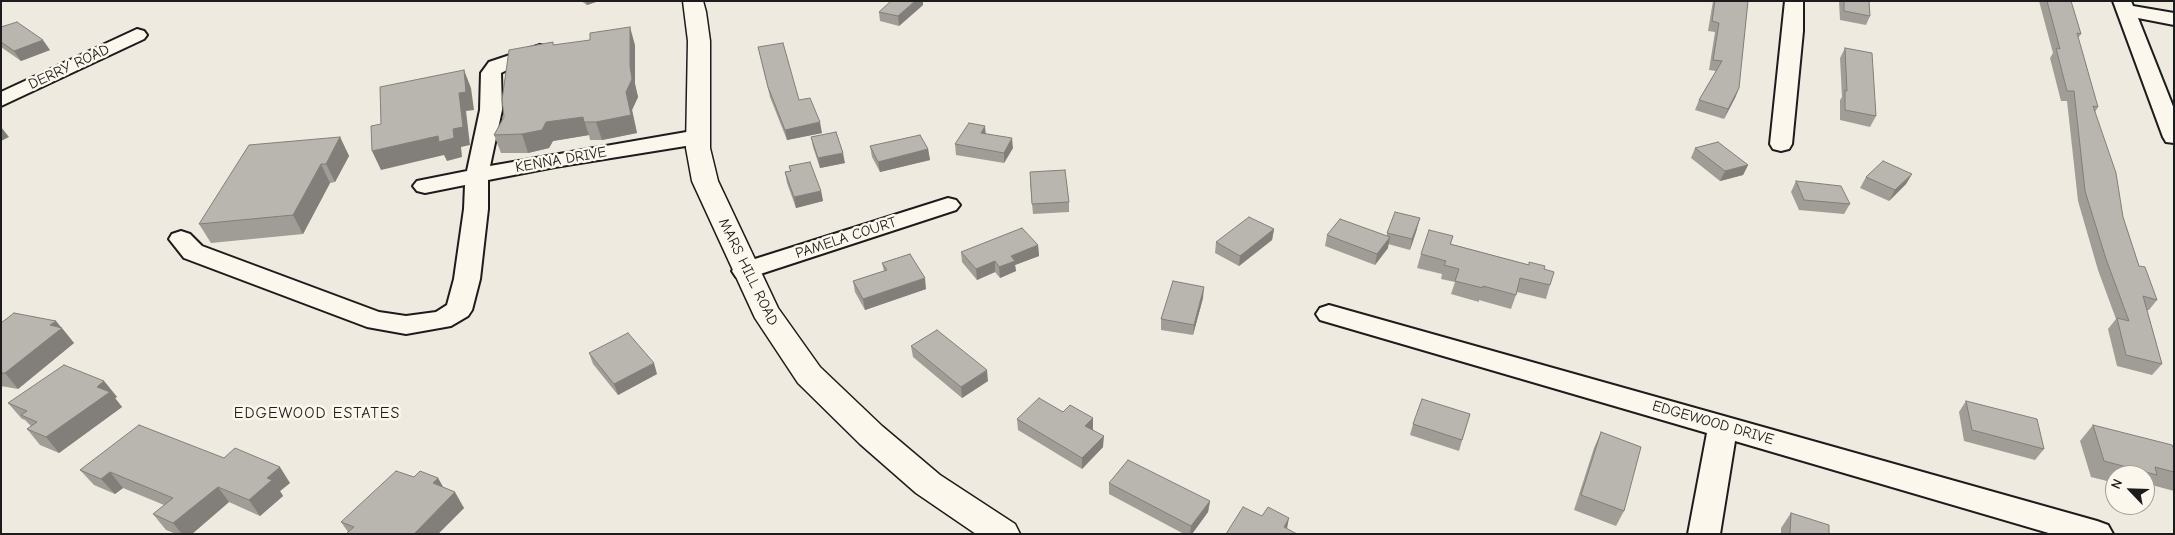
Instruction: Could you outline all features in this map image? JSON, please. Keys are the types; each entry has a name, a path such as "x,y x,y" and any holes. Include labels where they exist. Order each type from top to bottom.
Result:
{"main road":[{"name":"MARS HILL ROAD","path":"692,1 696,12 699,41 698,137 705,181 765,311 810,375 871,435 928,484 1003,534"}],"street":[{"path":"1781,144 1794,1"},
{"path":"2123,6 2174,19"},
{"path":"2123,6 2174,137"},
{"name":"DERRY ROAD","path":"1,100 137,35"},
{"path":"181,239 193,252 376,321 406,325 442,320 459,310 467,279 476,209 477,176 491,110 491,73 496,66 514,59 558,49"},
{"name":"KENNA DRIVE","path":"425,186 698,137"},
{"name":"PAMELA COURT","path":"745,271 948,205"},
{"name":"EDGEWOOD DRIVE","path":"1329,314 2097,534"},
{"path":"1704,534 1723,426"}],"building":[{"path":"891,1 915,1 898,16 879,12"},
{"path":"1715,1 1748,1 1739,88 1728,109 1699,100 1722,61 1713,60 1719,23 1712,21"},
{"path":"1844,1 1869,1 1870,16 1844,11"},
{"path":"2047,1 2071,1 2081,34 2077,33 2098,107 2093,106 2116,173 2123,217 2139,266 2145,267 2157,300 2143,296 2162,364 2126,355 2117,318 2129,321 2106,259 2085,191 2074,91 2067,91 2056,48 2060,49"},
{"path":"17,22 43,40 14,51 1,42 1,27"},
{"path":"630,27 632,79 626,92 631,115 596,122 584,122 583,117 546,122 542,130 522,134 494,135 504,117 502,100 509,50 553,42 553,45 590,40 590,33"},
{"path":"783,43 799,100 810,98 820,122 785,130 768,87 758,47"},
{"path":"1845,48 1872,53 1876,116 1845,110 1845,90 1847,91"},
{"path":"464,70 466,92 459,93 463,127 453,129 454,138 439,142 438,136 372,151 371,126 381,124 380,87"},
{"path":"969,123 985,126 981,133 1012,138 1004,153 955,144"},
{"path":"836,132 843,153 818,158 811,137"},
{"path":"920,135 928,149 878,162 870,146"},
{"path":"340,137 326,164 321,164 293,215 199,224 249,145"},
{"path":"1718,142 1748,165 1725,171 1695,148"},
{"path":"1883,161 1912,174 1895,190 1866,177"},
{"path":"810,162 821,191 794,197 785,172 791,171 789,166"},
{"path":"1065,170 1069,202 1032,204 1030,172"},
{"path":"1796,181 1841,186 1850,204 1804,200"},
{"path":"1395,212 1420,218 1412,239 1387,233"},
{"path":"1249,217 1274,229 1240,256 1216,242"},
{"path":"1340,219 1390,237 1377,254 1327,235"},
{"path":"1022,228 1038,245 1011,256 1015,261 999,267 995,261 976,269 961,252"},
{"path":"1429,230 1453,236 1450,244 1529,265 1529,262 1545,266 1544,269 1554,272 1550,285 1520,278 1516,295 1455,281 1459,269 1444,265 1446,261 1421,254"},
{"path":"910,254 925,278 863,299 853,281 887,270 882,263"},
{"path":"1173,281 1204,287 1194,325 1161,319"},
{"path":"14,313 56,321 50,325 62,328 5,373 1,373 1,323"},
{"path":"937,330 987,370 961,387 911,346"},
{"path":"628,333 654,363 614,384 589,353"},
{"path":"64,365 104,381 97,387 110,392 46,437 27,429 37,422 21,415 27,411 8,403"},
{"path":"1039,398 1063,412 1070,405 1093,418 1085,426 1104,436 1082,458 1017,419"},
{"path":"1422,399 1470,414 1462,440 1413,424"},
{"path":"1966,401 2037,419 2044,449 1972,430"},
{"path":"139,425 224,458 235,448 280,467 267,478 272,480 249,500 218,487 173,523 153,514 173,498 110,472 101,479 80,470"},
{"path":"2093,425 2172,445 2174,449 2174,472 2155,467 2155,465 2119,465 2104,461"},
{"path":"1601,432 1641,447 1624,511 1581,495"},
{"path":"1128,460 1210,501 1191,526 1109,483"},
{"path":"396,471 414,477 420,471 438,478 433,483 455,492 414,534 347,533 354,527 341,522"},
{"path":"1243,507 1262,516 1268,507 1289,518 1284,527 1297,534 1226,534"},
{"path":"1791,513 1829,525 1829,534 1790,534"}],"district":[{"name":"EDGEWOOD ESTATES","path":"317,413"}]}
